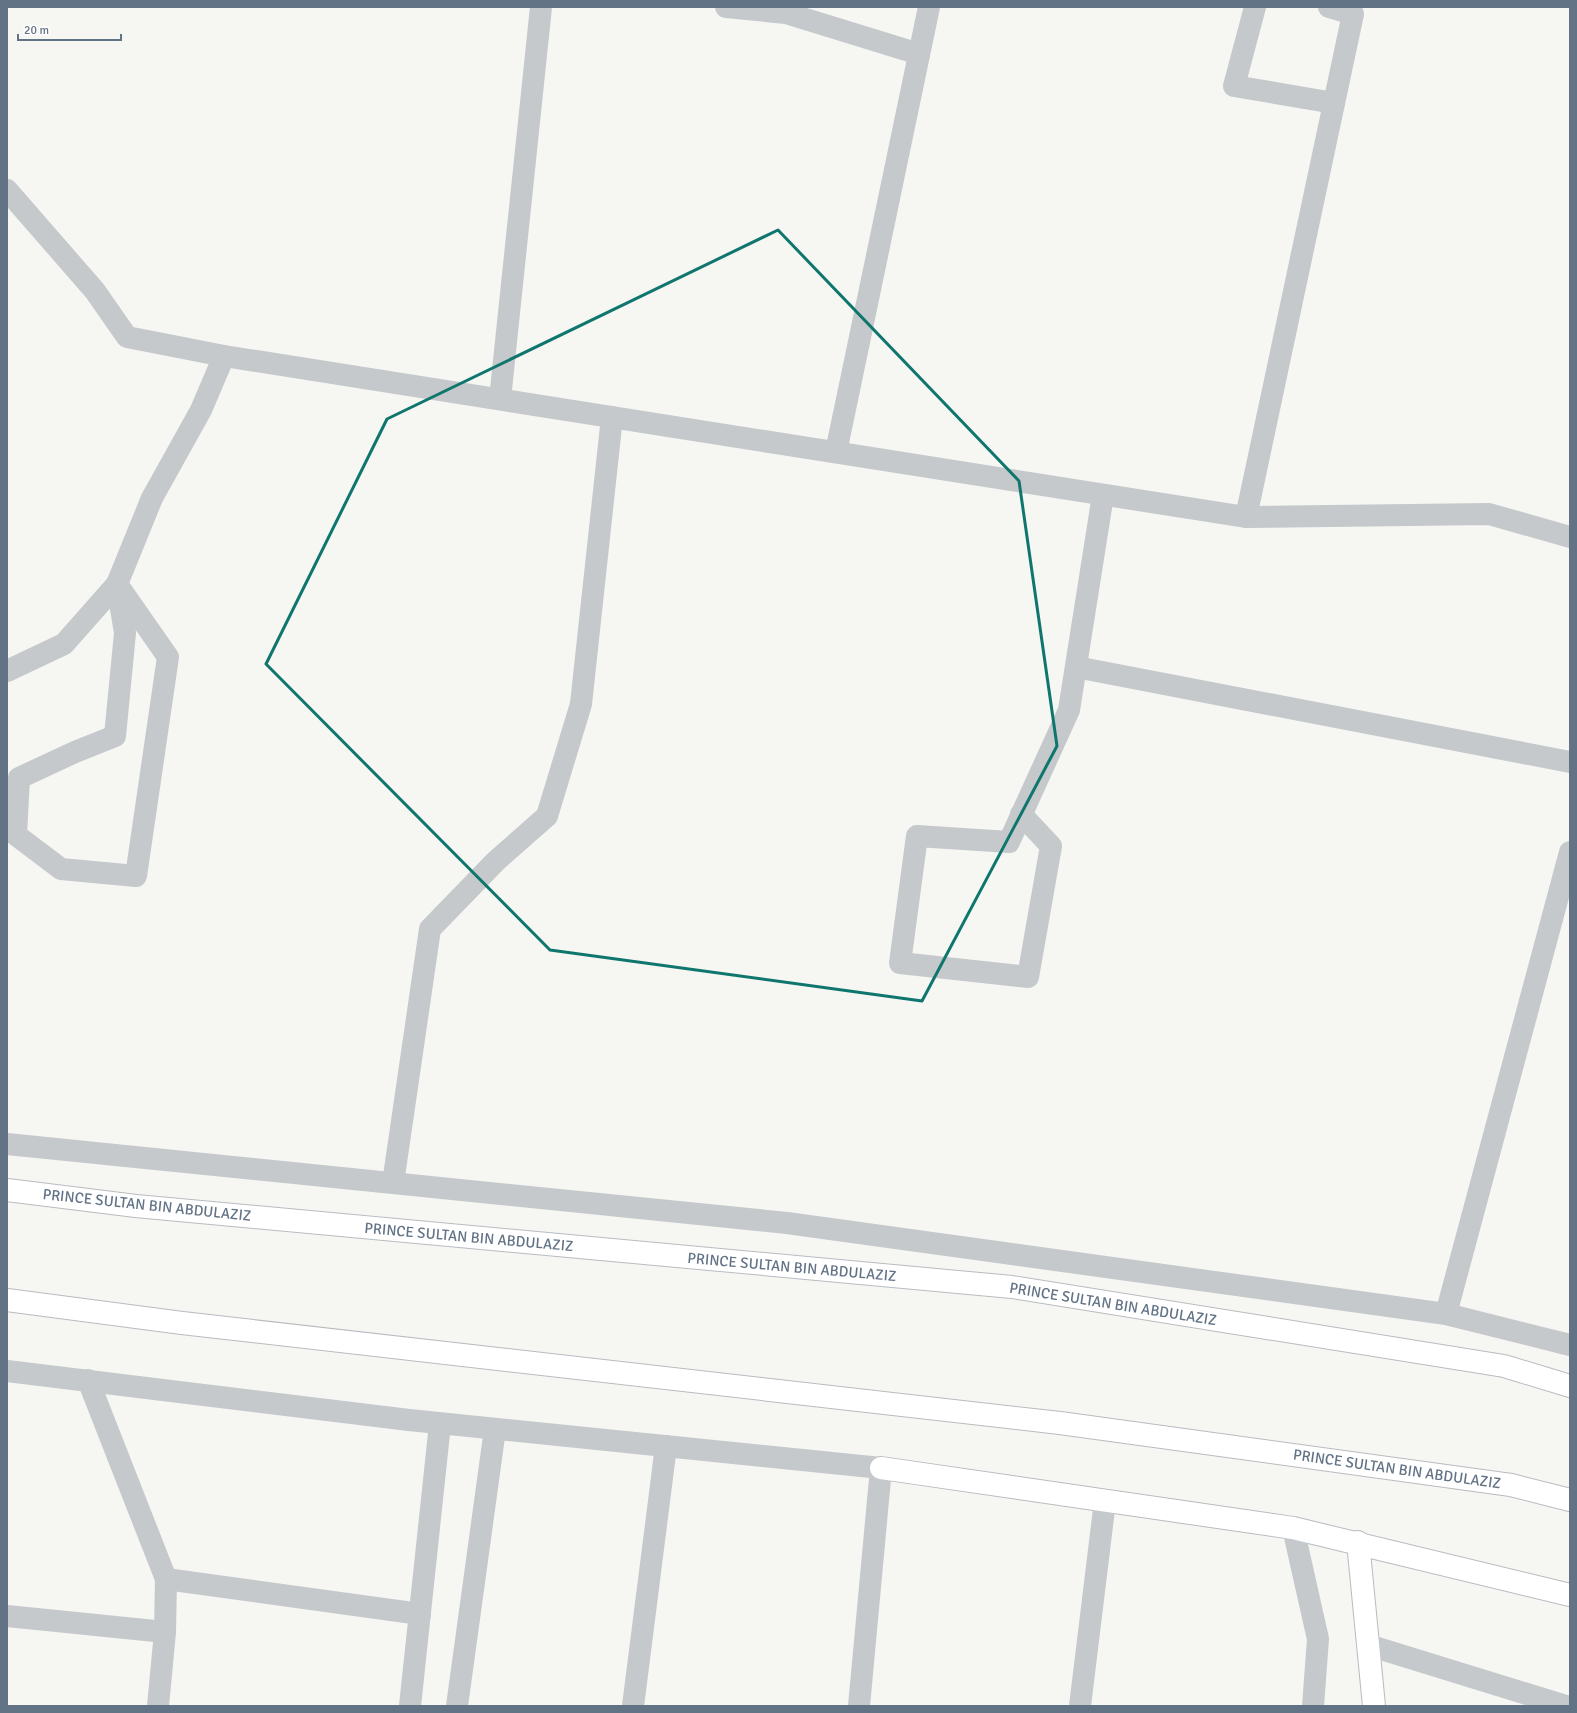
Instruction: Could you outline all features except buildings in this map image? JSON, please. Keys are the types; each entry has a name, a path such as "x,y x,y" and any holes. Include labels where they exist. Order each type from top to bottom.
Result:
{"main road":[{"name":"PRINCE SULTAN BIN ABDULAZIZ","path":"7,1190 144,1206 1012,1287 1504,1366 1570,1386"},
{"name":"PRINCE SULTAN BIN ABDULAZIZ","path":"7,1300 182,1323 1060,1423 1511,1485 1570,1500"},
{"path":"881,1468 1293,1528 1358,1542 1570,1595"},
{"path":"1358,1542 1374,1706"}],"street":[{"path":"500,399 541,7"},
{"path":"726,7 786,13 919,54"},
{"path":"836,452 929,7"},
{"path":"1255,7 1234,86 1334,102"},
{"path":"1246,517 1353,14 1330,7"},
{"path":"7,190 95,291 127,337 224,356 1246,517 1489,514 1570,537"},
{"path":"7,671 64,644 117,584 152,498 201,410 224,356"},
{"path":"393,1183 430,930 496,861 547,816 580,704 612,417"},
{"path":"1021,814 1050,846 1028,977 900,963 917,836 1009,842 1021,814 1069,710 1103,495"},
{"path":"117,584 168,657 136,876 61,869 16,834 19,778 75,752 115,736 125,633 117,584"},
{"path":"1076,667 1570,762"},
{"path":"1446,1314 1570,852"},
{"path":"7,1144 788,1224 1446,1314 1570,1345"},
{"path":"7,1370 440,1424 881,1468 859,1706"},
{"path":"88,1380 166,1579 165,1632 158,1706"},
{"path":"410,1706 440,1424"},
{"path":"457,1706 495,1429"},
{"path":"633,1706 666,1446"},
{"path":"1080,1706 1105,1501"},
{"path":"1293,1528 1318,1639 1313,1706"},
{"path":"166,1579 420,1614"},
{"path":"7,1616 165,1632"},
{"path":"1368,1645 1566,1706"}],"highlighted area":[{"path":"778,230 1019,481 1057,746 922,1001 550,950 266,664 387,419"}]}
